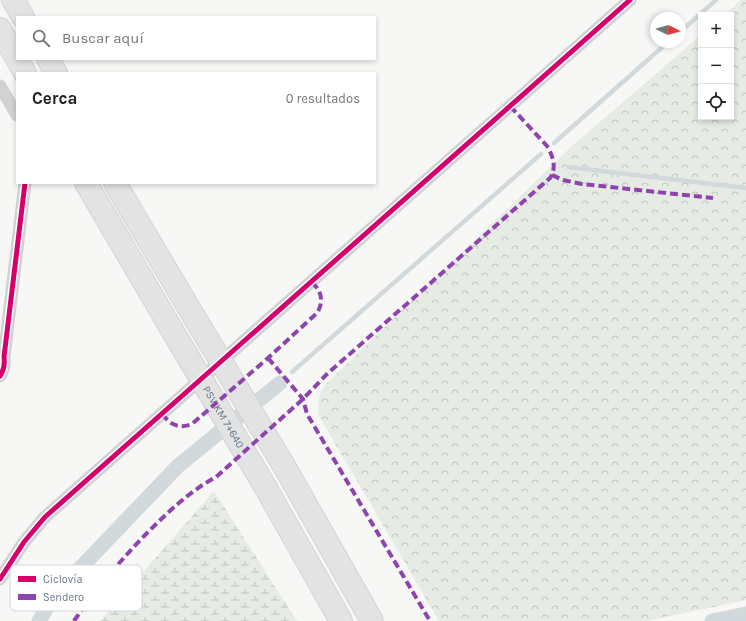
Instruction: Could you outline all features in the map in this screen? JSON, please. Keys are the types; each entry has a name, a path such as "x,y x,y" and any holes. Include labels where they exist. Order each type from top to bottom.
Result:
{"highway":[{"path":"13,0 22,16"},
{"path":"0,29 16,57"},
{"path":"18,60 24,72"},
{"path":"49,60 55,72"},
{"name":"PSV KM 7+640","path":"87,184 263,483 341,621"},
{"path":"116,184 282,464 372,621"}],"street":[{"path":"0,579 24,542 45,517 630,0"},
{"path":"0,86 16,113"},
{"path":"0,376 5,363 4,357 25,184"}],"green space":[{"path":"741,0 746,0 746,600 647,621 439,621 319,416 318,403 321,391 326,384 572,146 698,38 698,120 734,120 734,12 727,12"},
{"path":"214,491 297,621 100,621 109,611 142,611 142,573"}],"waterway":[{"path":"686,27 716,0"},
{"path":"554,143 661,48"},
{"path":"292,372 541,154"},
{"path":"568,167 746,188"},
{"path":"83,565 178,466 280,383"},
{"path":"39,621 45,611"},
{"path":"712,621 746,614"}],"marked path":[{"path":"118,565 163,517 188,495 216,477 303,399 327,374 550,178 554,166 547,146 510,106"},
{"path":"552,175 563,180 582,184 713,198"},
{"path":"162,414 175,425 183,426 192,424 268,358 317,313 321,305 321,296 318,289 311,282"},
{"path":"268,358 303,399 307,414 430,621"},
{"path":"74,621 81,611"}],"cycle path":[{"path":"0,579 24,542 45,517 630,0"},
{"path":"0,376 4,365 25,184"}]}
